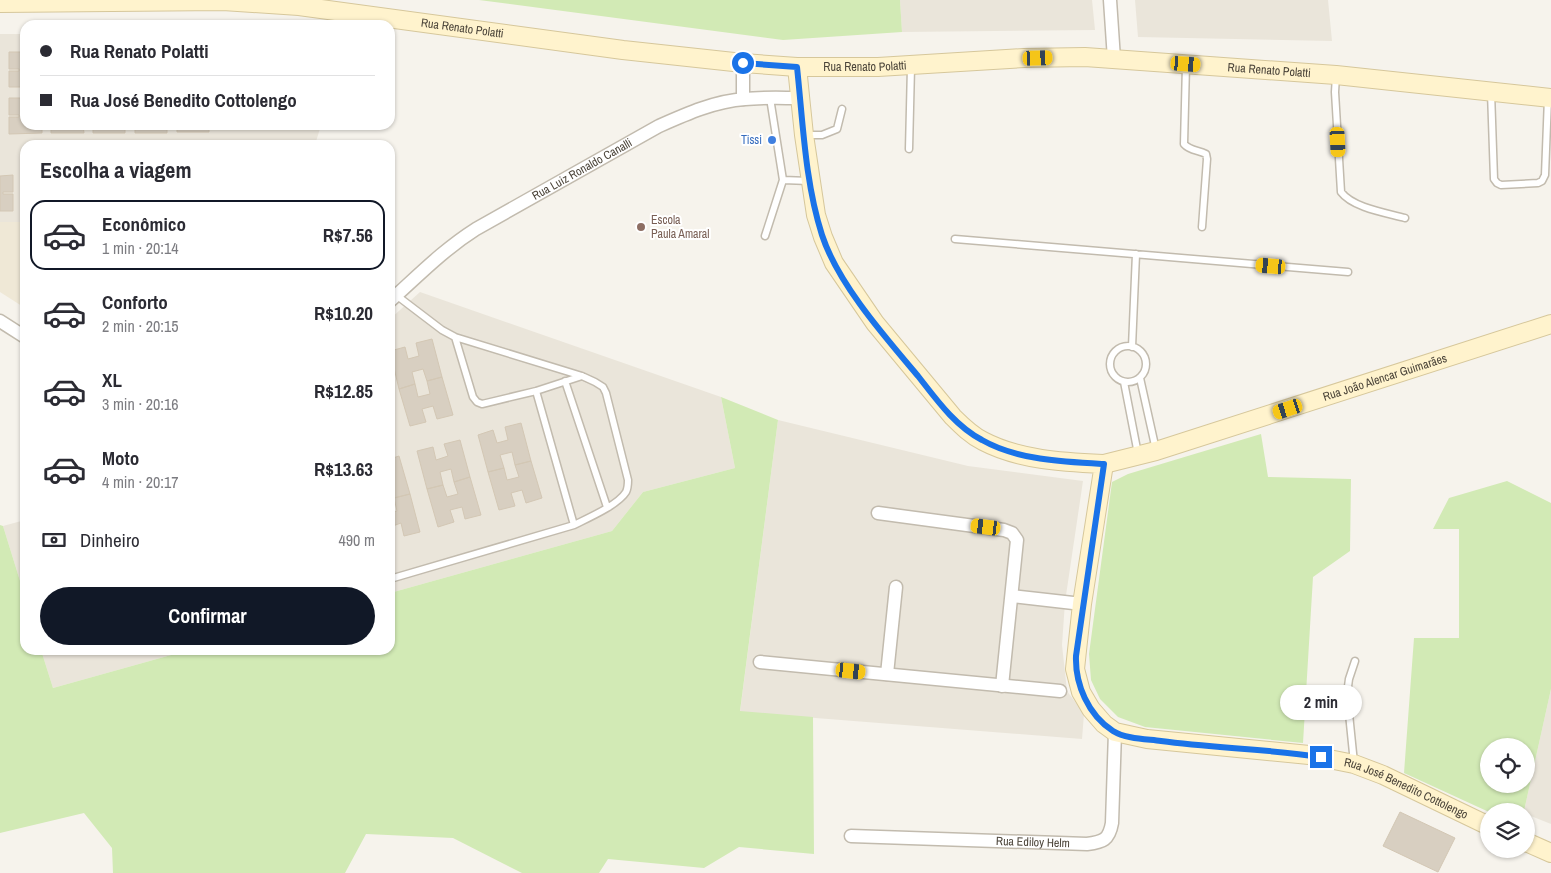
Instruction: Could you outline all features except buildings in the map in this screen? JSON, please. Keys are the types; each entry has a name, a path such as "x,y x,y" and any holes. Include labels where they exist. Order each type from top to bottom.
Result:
{"main road":[{"name":"Rua Renato Polatti","path":"0,3 223,1 276,4 624,50 797,67 911,66 1024,58 1114,59 1336,75 1550,97"},
{"path":"797,67 804,135 816,215 834,263 875,323 953,417 981,440 1000,449 1021,455 1104,464 1082,604 1076,656 1077,680 1082,692 1091,709 1114,732"},
{"name":"Rua João Alencar Guimarães","path":"1104,464 1138,457 1551,324"},
{"name":"Rua José Benedito Cottolengo","path":"1114,732 1147,740 1309,755 1354,764 1391,778 1480,822"},
{"path":"1535,846 1551,853"}],"street":[{"path":"1110,0 1114,59"},
{"path":"743,63 743,99"},
{"name":"Rua Luiz Ronaldo Canalli","path":"395,296 435,259 476,228 635,138 688,113 718,103 743,99 800,98"},
{"path":"0,321 20,334"},
{"path":"878,513 1004,530 1012,533 1017,540 1017,548 1002,686"},
{"path":"887,674 896,587"},
{"path":"1012,596 1082,604"},
{"path":"760,662 1060,691"},
{"name":"Rua Ediloy Helm","path":"851,836 1097,843 1106,839 1112,823 1114,732"}],"lane":[{"path":"1186,64 1184,144 1187,148 1202,151 1206,154 1207,159 1202,227"},
{"path":"909,149 911,66"},
{"path":"1336,75 1335,92 1341,192 1346,198 1357,204 1405,218"},
{"path":"1490,91 1494,179 1501,185 1538,183 1542,181 1545,175 1550,97"},
{"path":"765,236 783,180 770,98"},
{"path":"804,135 822,135 832,132 836,129 842,109"},
{"path":"783,180 810,181"},
{"path":"955,239 1348,272"},
{"path":"1132,347 1136,254"},
{"path":"395,299 455,337 582,376 603,387 628,480 625,494 594,516 574,525 395,578"},
{"path":"455,337 473,397 476,402 482,404 536,391 582,376"},
{"path":"1132,347 1138,349 1146,360 1144,373 1140,378 1132,382 1124,382 1113,374 1110,367 1111,360 1118,349 1132,347"},
{"path":"1140,378 1156,451"},
{"path":"565,381 607,507"},
{"path":"1124,382 1138,457"},
{"path":"536,391 574,525"},
{"path":"1354,764 1347,694 1349,679 1355,661"}],"shaded area":[{"path":"900,0 1092,0 1095,30 902,32"},
{"path":"1135,0 1328,0 1332,41 1138,37"},
{"path":"0,34 20,34 20,130 320,130 316,140 20,140 20,222 0,222"},
{"path":"0,222 20,222 20,305 0,292"},
{"path":"420,292 721,397 735,468 643,492 612,531 395,592 395,314"},
{"path":"778,420 968,466 1083,481 1065,602 1062,645 1067,691 1084,714 1082,739 740,712"},
{"path":"20,521 20,581 3,526"},
{"path":"43,655 171,655 53,688"},
{"path":"1551,689 1551,824 1535,818 1535,803 1526,803 1528,793 1535,793 1535,761"}],"green space":[{"path":"479,0 900,0 902,32 783,40"},
{"path":"721,397 778,420 740,711 813,717 814,854 739,847 704,868 608,859 599,873 522,873 453,838 366,834 345,873 113,873 112,848 84,813 0,833 0,525 3,526 20,581 20,655 43,655 53,688 171,655 395,655 395,592 612,531 643,492 735,468"},
{"path":"1261,434 1268,477 1351,479 1350,551 1313,577 1303,743 1145,727 1118,717 1100,699 1091,680 1089,654 1112,482 1128,474"},
{"path":"1507,481 1551,503 1551,689 1535,761 1535,738 1480,738 1480,793 1528,793 1526,803 1480,803 1480,808 1404,773 1414,638 1459,638 1459,529 1433,529 1449,498"}],"place":[{"name":"Tissi","path":"772,140"},
{"name":"Escola Paula Amaral","path":"641,227"}],"route":[{"path":"743,63 797,67 804,135 816,215 834,263 875,323 953,417 981,440 1000,449 1021,455 1052,460 1104,464 1082,604 1075,669 1077,680 1091,709 1114,732 1127,736 1172,743 1321,757"}]}
